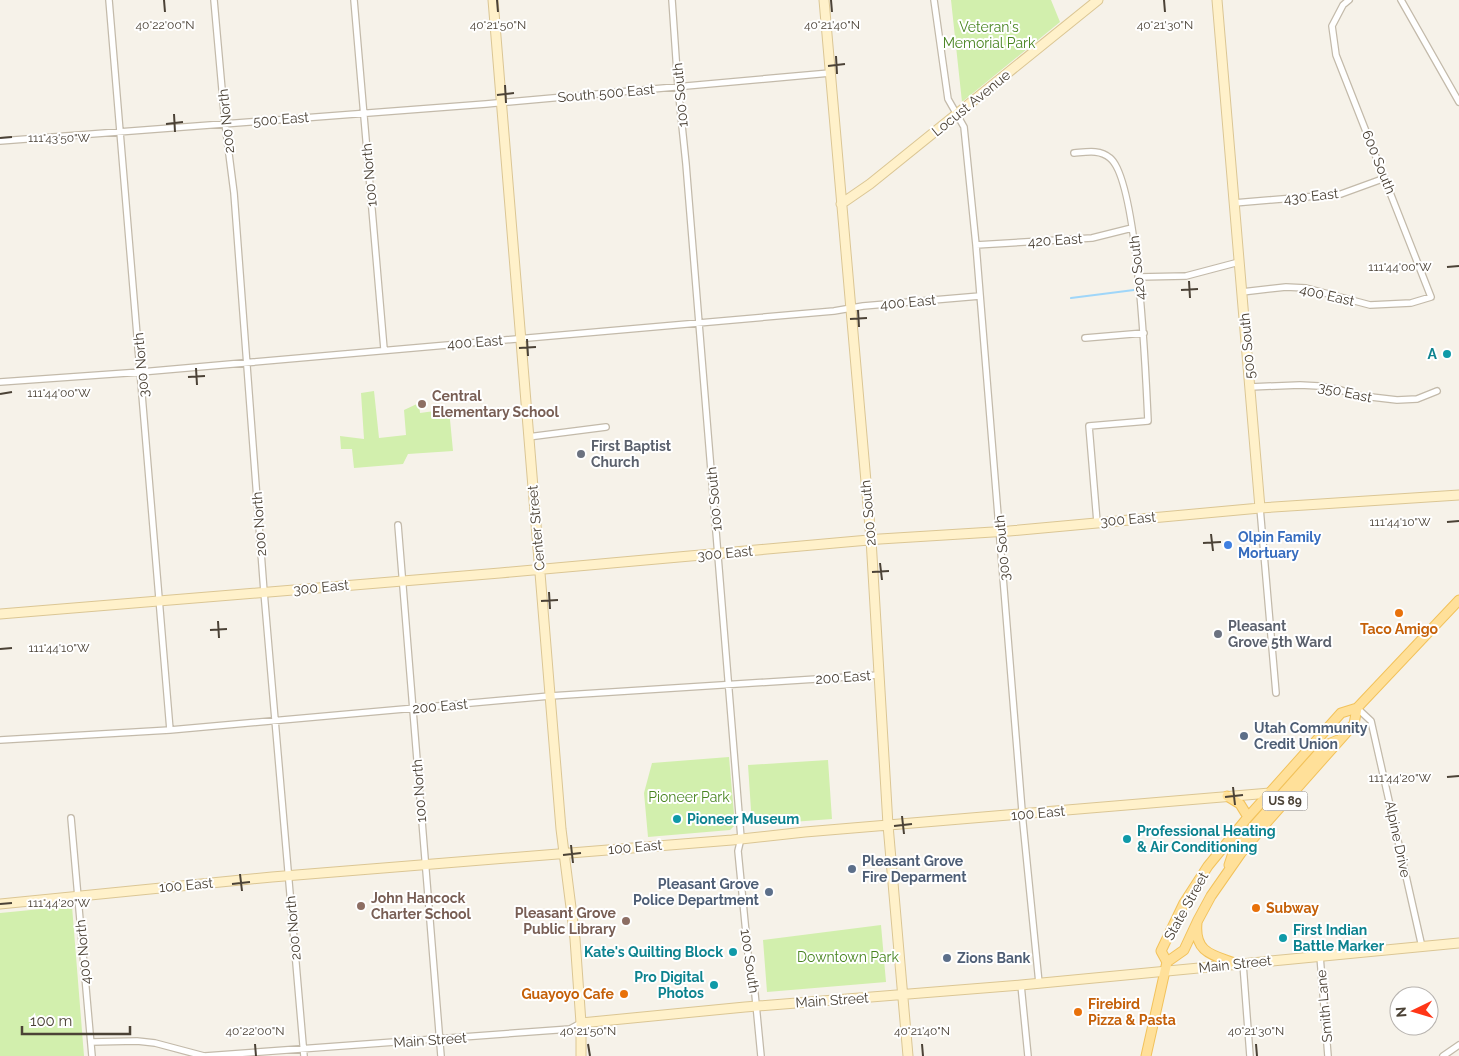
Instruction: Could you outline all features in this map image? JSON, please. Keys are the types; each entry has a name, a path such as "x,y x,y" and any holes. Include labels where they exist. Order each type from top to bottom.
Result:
{"main road":[{"name":"State Street","path":"1357,708 1354,724 1266,822 1228,870 1198,920 1184,950 1167,962 1161,951 1184,904 1208,866 1248,817 1273,796 1289,771 1340,713 1357,708 1459,600"},
{"path":"1228,870 1234,847 1273,796 1326,745 1341,739"},
{"path":"1227,796 1240,804 1248,817"},
{"path":"1198,920 1198,936 1203,948 1214,956 1240,964"},
{"path":"1146,1056 1167,962"}],"street":[{"name":"300 North","path":"110,0 170,730"},
{"name":"200 North","path":"214,0 225,123 234,193 264,592 304,1056"},
{"name":"100 North","path":"354,0 384,350"},
{"name":"Center Street","path":"493,0 550,696 564,853 575,939 581,1023 581,1056"},
{"name":"100 South","path":"672,0 730,684 741,838 738,851 750,974 755,990 760,1056"},
{"name":"200 South","path":"824,0 871,539 888,825 908,1056"},
{"name":"300 South","path":"934,0 948,99 964,127 976,245 1023,814 1039,983"},
{"name":"Locust Avenue","path":"841,204 870,184 1098,0"},
{"name":"500 South","path":"1217,0 1276,693"},
{"name":"600 South","path":"1349,0 1343,5 1332,26 1336,55 1431,297"},
{"path":"1401,0 1459,102"},
{"name":"South 500 East","path":"502,103 830,73"},
{"name":"500 East","path":"0,141 502,103"},
{"name":"420 South","path":"1074,153 1093,151 1110,158 1121,172 1132,228 1144,333 1148,421 1089,426 1098,522"},
{"name":"430 East","path":"1234,203 1341,194 1385,178"},
{"name":"420 East","path":"976,245 1092,238 1132,228"},
{"path":"1138,277 1186,276 1239,262"},
{"name":"400 East","path":"1242,292 1286,287 1306,288 1370,305 1411,303 1431,297"},
{"name":"400 East","path":"0,382 141,372 247,361 521,339 980,296"},
{"path":"1084,338 1144,333"},
{"name":"350 East","path":"1250,387 1300,384 1340,390 1354,395 1396,400 1417,399 1437,391"},
{"path":"528,437 606,427"},
{"name":"300 East","path":"0,614 719,554 871,539 1000,531 1260,508 1454,496"},
{"name":"100 North","path":"398,525 441,1056"},
{"name":"200 East","path":"0,740 170,730 550,696 879,675"},
{"name":"Alpine Drive","path":"1357,708 1371,721 1422,947"},
{"name":"100 East","path":"0,904 288,876 1227,796 1273,796"},
{"name":"400 North","path":"71,818 92,1056"},
{"name":"Main Street","path":"91,1042 137,1041 154,1043 205,1056 440,1040 570,1029 581,1023 756,1006 1021,985 1459,944"},
{"name":"Smith Lane","path":"1320,956 1328,1056"},
{"path":"1240,964 1250,1056"},
{"path":"1021,985 1028,1056"},
{"path":"1443,1056 1459,1045"}],"green space":[{"name":"Veteran's Memorial Park","path":"951,0 1051,0 1060,22 962,102"},
{"path":"374,391 379,438 406,435 404,410 419,403 420,413 449,409 453,451 408,454 403,464 354,468 352,449 341,449 340,436 364,439 361,393"},
{"name":"Pioneer Park","path":"729,757 735,825 730,830 648,837 644,793 652,763"},
{"name":"Pioneer Park","path":"828,760 832,819 752,825 748,765"},
{"path":"72,906 84,1056 0,1056 0,913"},
{"name":"Downtown Park","path":"881,925 886,982 767,992 763,940"}],"waterway":[{"path":"1071,298 1134,290"}],"place":[{"name":"A","path":"1447,354"},
{"name":"Central Elementary School","path":"422,404"},
{"name":"First Baptist Church","path":"581,454"},
{"name":"Olpin Family Mortuary","path":"1228,545"},
{"name":"Taco Amigo","path":"1399,613"},
{"name":"Pleasant Grove 5th Ward","path":"1218,634"},
{"name":"Utah Community Credit Union","path":"1244,736"},
{"name":"Pioneer Museum","path":"677,819"},
{"name":"Professional Heating & Air Conditioning","path":"1127,839"},
{"name":"Pleasant Grove Fire Deparment","path":"852,869"},
{"name":"Pleasant Grove Police Department","path":"769,892"},
{"name":"John Hancock Charter School","path":"361,906"},
{"name":"Subway","path":"1256,908"},
{"name":"Pleasant Grove Public Library","path":"626,921"},
{"name":"First Indian Battle Marker","path":"1283,938"},
{"name":"Kate's Quilting Block","path":"733,952"},
{"name":"Zions Bank","path":"947,958"},
{"name":"Pro Digital Photos","path":"714,985"},
{"name":"Guayoyo Cafe","path":"624,994"},
{"name":"Firebird Pizza & Pasta","path":"1078,1012"}]}
